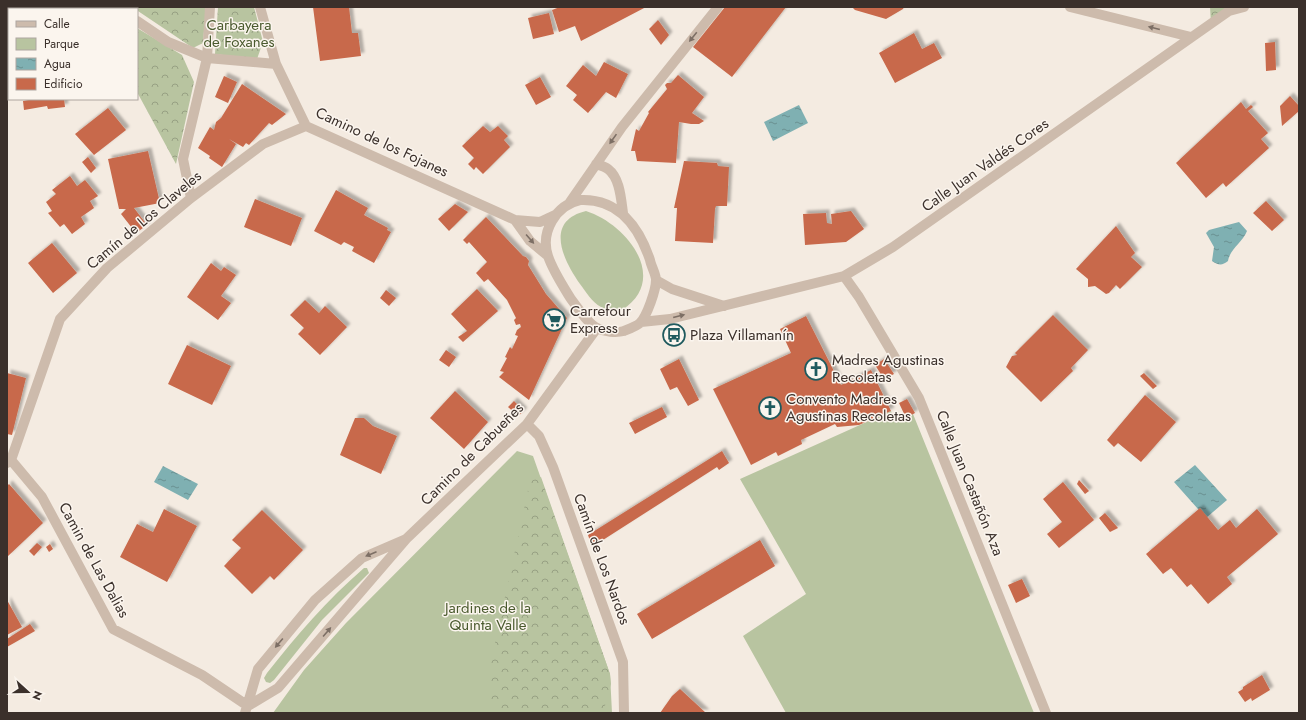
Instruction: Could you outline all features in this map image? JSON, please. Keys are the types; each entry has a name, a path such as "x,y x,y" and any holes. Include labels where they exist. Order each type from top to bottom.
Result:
{"street":[{"path":"191,198 183,159 206,58 210,7"},
{"name":"Camino de los Fojanes","path":"260,7 276,64 306,126 515,220"},
{"path":"515,220 540,222 555,215 570,202 622,127 718,7"},
{"path":"1070,7 1191,37"},
{"name":"Calle Juan Valdés Cores","path":"641,322 670,319 844,276 893,248 1229,11 1244,7"},
{"path":"138,22 168,42 206,58 276,64"},
{"name":"Camín de Los Claveles","path":"9,462 60,319 108,268 191,198 263,144 306,126"},
{"path":"596,164 608,169 615,179 621,196 622,213"},
{"path":"555,215 547,238 548,256 564,288 578,308 596,328 616,332 630,329 641,322 650,304 656,280 641,236 635,226 622,213 608,204 590,200 570,202"},
{"path":"515,220 530,241 548,256"},
{"name":"Calle Juan Castañón Aza","path":"844,276 859,297 919,398 1046,713"},
{"path":"656,280 672,289 724,306"},
{"name":"Camino de Cabueñes","path":"246,710 278,688 407,538 526,424 596,328"},
{"name":"Camín de Los Nardos","path":"526,424 539,436 553,467 623,662 624,713"},
{"name":"Camin de Las Dalias","path":"9,462 42,497 113,629 202,675 246,710"},
{"name":"Camino de Cabueñes","path":"246,710 258,669 315,600 362,558 407,538"}],"green space":[{"path":"132,7 206,7 203,43 193,48 138,11 138,8"},
{"name":"Carbayera de Foxanes","path":"218,7 254,7 263,42 257,59 215,54"},
{"path":"1210,7 1244,7 1211,23"},
{"name":"Carbayera de Foxanes","path":"138,29 182,55 194,82 176,164 138,94"},
{"path":"586,211 601,218 616,228 628,240 637,254 643,268 642,283 636,297 622,310 606,309 595,302 574,274 563,253 561,232 565,223 573,216"},
{"path":"891,411 896,423 913,414 1034,713 786,713 743,636 806,594 740,479"},
{"name":"Jardines de la Quinta Valle","path":"517,451 533,456 610,674 612,713 273,713 304,670 346,623"},
{"path":"541,477 610,674 611,684 603,713 491,713 490,666 530,481"},
{"path":"364,568 367,568 369,573 322,620 274,680 270,683 266,682 264,678 267,673 301,632 325,605"}],"water":[{"path":"799,105 808,123 773,141 764,122"},
{"path":"1239,222 1247,231 1231,253 1228,261 1224,264 1220,264 1212,261 1214,247 1206,233 1209,230"},
{"path":"1195,465 1227,500 1206,518 1174,482"},
{"path":"163,466 198,484 188,500 154,482"}],"building":[{"path":"7,7 30,7 8,8 7,83"},
{"path":"313,7 349,7 352,33 358,33 361,56 320,61"},
{"path":"560,7 646,7 581,41 575,26 559,32 552,10"},
{"path":"725,7 786,7 732,77 693,47"},
{"path":"852,7 904,7 886,19 855,10"},
{"path":"549,13 554,34 533,39 528,18"},
{"path":"658,20 669,35 661,45 649,29"},
{"path":"914,33 922,49 934,43 942,58 895,83 879,53"},
{"path":"1275,42 1276,70 1266,71 1265,43"},
{"path":"604,62 628,74 616,98 606,92 588,113 573,100 577,95 566,86 583,65 596,76"},
{"path":"678,75 704,97 692,113 704,121 699,124 679,122 676,163 637,161 635,151 631,151 636,129 639,131 649,113 648,112 667,89 665,85 667,83 671,83"},
{"path":"224,76 237,82 228,103 215,97"},
{"path":"540,77 551,97 536,105 525,85"},
{"path":"242,84 286,114 272,125 269,123 249,145 246,143 243,147 229,139 236,144 222,167 198,148 210,127 214,130 216,122 221,118"},
{"path":"1290,96 1299,106 1299,111 1282,126 1280,106"},
{"path":"64,100 65,107 48,109 47,106 24,110 23,101"},
{"path":"1241,102 1246,109 1251,105 1253,107 1248,111 1268,133 1261,139 1269,148 1226,187 1223,183 1206,198 1176,163"},
{"path":"108,108 126,130 94,155 75,134"},
{"path":"483,126 490,132 498,126 508,136 504,140 510,147 483,174 476,167 474,170 468,164 474,158 462,146"},
{"path":"148,151 160,203 134,208 147,225 136,233 121,214 126,209 119,209 108,159"},
{"path":"88,157 96,168 91,173 82,162"},
{"path":"684,161 717,163 718,166 729,167 727,206 716,206 713,243 675,241 677,208 674,208"},
{"path":"70,176 77,186 85,180 98,196 90,201 94,208 81,217 85,224 72,234 64,224 60,227 48,213 52,211 46,202 56,194 52,190"},
{"path":"336,190 368,208 364,215 388,228 387,230 391,232 374,263 352,251 354,247 344,242 341,245 314,231"},
{"path":"255,199 302,218 291,246 244,227"},
{"path":"1266,201 1284,220 1272,231 1253,213"},
{"path":"455,204 468,212 449,231 438,219"},
{"path":"851,211 864,229 846,242 805,245 803,214 826,213 827,223 832,224 831,214"},
{"path":"486,217 523,256 526,257 529,261 528,265 546,294 567,318 529,400 499,377 504,372 500,371 507,358 505,357 510,347 512,349 518,336 515,335 517,330 521,327 520,324 516,325 514,320 516,318 507,300 488,279 484,282 476,273 487,262 469,242 467,244 463,240"},
{"path":"1116,226 1135,253 1131,257 1142,267 1120,289 1116,285 1109,293 1106,294 1095,286 1088,287 1088,279 1076,269"},
{"path":"52,243 77,273 53,293 28,263"},
{"path":"211,263 221,271 224,267 236,275 221,296 231,303 218,320 187,297"},
{"path":"477,289 498,311 463,342 458,337 467,331 451,314"},
{"path":"386,290 396,298 389,306 380,298"},
{"path":"305,300 319,313 325,306 347,327 320,355 298,334 304,328 290,315"},
{"path":"1053,315 1088,350 1071,368 1073,371 1041,402 1006,367 1012,356 1017,355 1015,353"},
{"path":"806,316 841,385 871,370 891,411 859,425 837,427 835,424 801,440 802,444 778,456 776,452 751,465 713,389 791,353 780,329"},
{"path":"187,345 231,366 212,405 168,384"},
{"path":"446,350 456,357 449,367 439,360"},
{"path":"679,359 699,400 688,406 677,387 670,390 660,369"},
{"path":"884,359 894,374 884,379 875,365"},
{"path":"7,373 26,378 12,435 7,434"},
{"path":"1144,373 1157,386 1153,389 1140,376"},
{"path":"455,391 488,422 464,449 430,418"},
{"path":"1145,395 1176,422 1141,462 1118,443 1114,447 1107,440"},
{"path":"907,399 915,413 906,418 899,403"},
{"path":"514,401 524,411 518,416 508,407"},
{"path":"662,407 667,417 635,434 629,423"},
{"path":"355,418 364,418 373,426 397,436 381,474 340,455"},
{"path":"722,451 729,463 719,470 717,467 592,547 588,535"},
{"path":"1079,480 1089,491 1085,494 1077,484"},
{"path":"1063,482 1094,520 1059,548 1047,534 1062,522 1043,499"},
{"path":"9,484 43,523 7,557 7,486"},
{"path":"1200,508 1218,530 1230,520 1236,528 1257,509 1278,534 1227,577 1232,584 1208,604 1191,584 1187,587 1171,568 1163,574 1146,554"},
{"path":"164,509 197,526 167,582 120,557 137,524 153,532"},
{"path":"262,510 303,550 274,580 270,576 252,594 224,566 241,548 232,540"},
{"path":"1105,513 1118,528 1110,532 1099,518"},
{"path":"760,540 775,566 652,639 637,614"},
{"path":"37,543 42,547 34,556 29,551"},
{"path":"50,544 53,549 49,552 46,547"},
{"path":"1022,579 1030,596 1016,603 1008,585"},
{"path":"7,600 22,627 7,635"},
{"path":"30,624 35,631 7,647 7,639"},
{"path":"1262,675 1270,690 1252,701 1251,698 1245,702 1238,692"},
{"path":"680,689 706,713 660,713 672,696"}],"place":[{"name":"Carrefour Express","path":"554,320"},
{"name":"Plaza Villamanín","path":"674,335"},
{"name":"Madres Agustinas Recoletas","path":"816,369"},
{"name":"Convento Madres Agustinas Recoletas","path":"770,408"}]}
